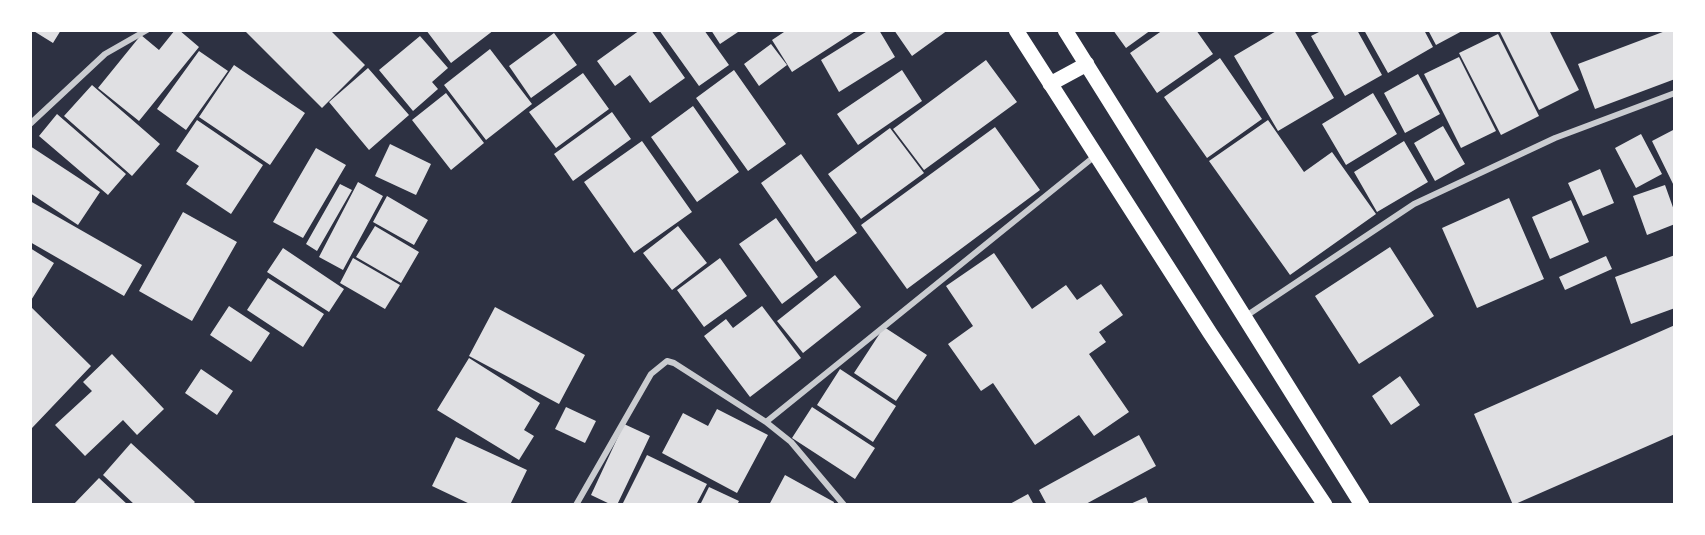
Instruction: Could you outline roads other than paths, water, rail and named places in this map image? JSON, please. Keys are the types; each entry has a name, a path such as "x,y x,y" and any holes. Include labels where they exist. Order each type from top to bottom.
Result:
{"main road":[{"path":"1016,30 1325,505"},
{"path":"1065,30 1362,505"},
{"path":"1050,84 1087,64"}],"street":[{"path":"30,124 105,54 147,30"},
{"path":"1245,316 1414,204 1555,138 1675,93"},
{"path":"766,422 1096,155"},
{"path":"576,505 651,374 667,361 674,363 766,422 791,442 844,505"}]}
